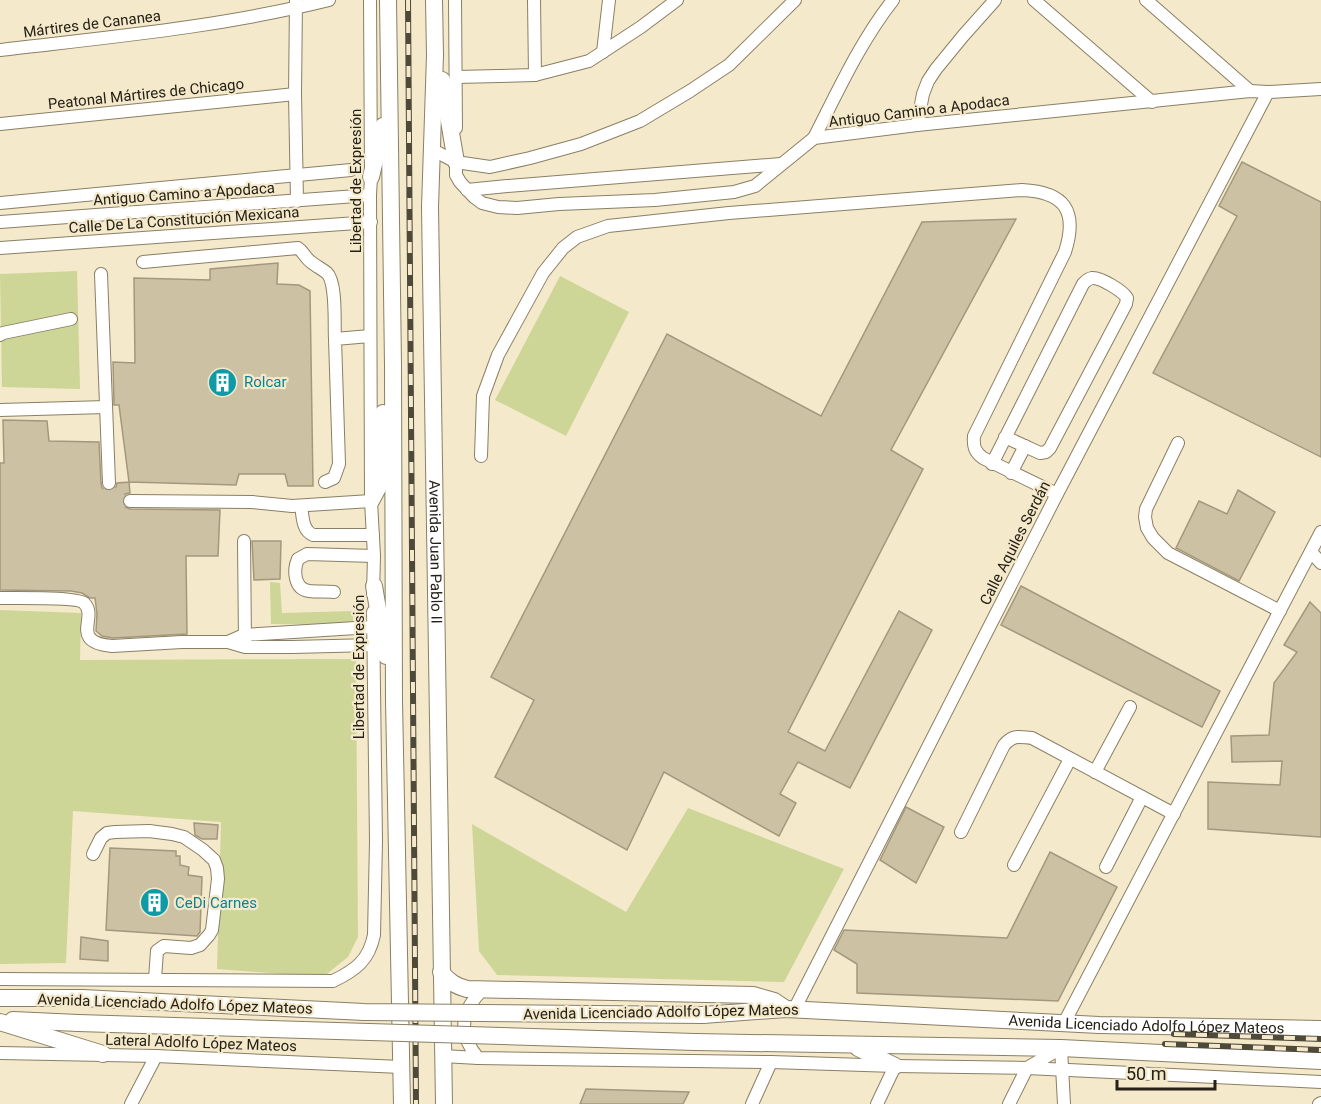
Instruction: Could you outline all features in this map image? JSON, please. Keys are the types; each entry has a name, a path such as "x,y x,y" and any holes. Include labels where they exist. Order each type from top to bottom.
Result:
{"main road":[{"path":"388,0 393,365 394,701 402,1104"},
{"name":"Avenida Juan Pablo II","path":"434,0 435,55 430,207 444,1104"},
{"path":"435,55 441,71 456,162"},
{"path":"371,177 389,102"},
{"path":"371,501 378,489 385,392 393,365"},
{"path":"374,586 394,701"},
{"path":"441,972 458,987 481,990 753,995 774,1000 790,1010"},
{"name":"Avenida Licenciado Adolfo López Mateos","path":"0,998 82,998 364,1012 703,1015 790,1010 1064,1023 1321,1029"},
{"path":"0,1021 103,1054"},
{"name":"Avenida Licenciado Adolfo López Mateos","path":"0,1021 852,1046 1061,1048 1321,1061"},
{"path":"852,1046 895,1066"}],"street":[{"name":"Mártires de Cananea","path":"0,50 188,28 296,4 329,0"},
{"name":"Libertad de Expresión","path":"0,979 333,981 356,968 372,946 375,934 375,908 372,627 374,556 371,501 370,336 370,0"},
{"path":"455,0 456,175 467,190 782,164"},
{"path":"534,0 535,75"},
{"path":"603,52 609,0"},
{"path":"456,77 535,75 589,61 677,0"},
{"path":"814,138 865,41 893,0"},
{"path":"917,125 923,94 932,75 995,0"},
{"path":"1034,0 1152,102"},
{"path":"1146,0 1250,91"},
{"path":"433,150 456,162 490,166 581,144 640,121 690,92 729,65 788,2"},
{"path":"296,4 297,201"},
{"name":"Antiguo Camino a Apodaca","path":"467,190 483,203 517,208 655,200 734,192 754,186 814,138 917,125 1250,91 1268,93 1321,88"},
{"name":"Calle Aquiles Serdán","path":"790,1010 1268,93"},
{"name":"Peatonal Mártires de Chicago","path":"0,124 295,94"},
{"path":"0,203 351,170"},
{"path":"481,456 483,396 498,355 543,273 563,248 577,237 608,226 694,217 1010,191 1035,191 1059,199 1068,210 1070,237 1065,252 974,436 974,448 977,454 992,464 1057,494"},
{"name":"Antiguo Camino a Apodaca","path":"0,222 370,195"},
{"name":"Calle De La Constitución Mexicana","path":"0,248 370,222"},
{"path":"143,262 298,248 310,261 327,273 333,284 339,464 334,478 325,482"},
{"path":"101,274 109,483"},
{"path":"992,464 1005,437 1083,284 1088,279 1094,278 1123,292 1127,297 1126,304 1050,448 1040,453 1005,437"},
{"path":"0,335 71,319"},
{"path":"335,339 370,336"},
{"path":"0,410 106,407"},
{"path":"1178,443 1146,509 1147,528 1152,538 1168,553 1280,610"},
{"path":"1011,473 1025,446"},
{"path":"130,501 252,502 301,506 371,501"},
{"path":"301,506 305,528 313,535 373,535"},
{"path":"1064,1023 1321,532"},
{"path":"244,541 245,641"},
{"path":"1311,552 1321,563"},
{"path":"334,592 309,591 301,587 296,579 295,571 298,559 307,555 374,556"},
{"path":"0,598 79,600 87,607 89,638 98,644 112,646 245,641 372,627"},
{"path":"245,641 292,647 373,645"},
{"path":"1095,772 1130,707"},
{"path":"961,832 1004,745 1011,738 1020,737 1032,738 1174,814"},
{"path":"1014,865 1070,759"},
{"path":"1106,867 1142,797"},
{"path":"93,854 106,833 149,831 184,837 214,860 218,879 212,930 200,945 191,948 160,947 157,951 155,979"},
{"path":"478,1058 470,1048 465,1036 464,1024 466,1011 481,990"},
{"path":"1009,1104 1027,1068 1061,1048"},
{"path":"1061,1048 1064,1104"},
{"name":"Lateral Adolfo López Mateos","path":"0,1053 103,1054 401,1067"},
{"path":"131,1104 156,1056"},
{"path":"443,1056 1061,1069 1321,1082"},
{"path":"752,1104 771,1062"},
{"path":"878,1104 895,1066"}],"green space":[{"path":"77,271 80,389 2,387 0,274"},
{"path":"560,276 629,312 566,436 495,400"},
{"path":"270,582 280,583 282,613 353,611 353,625 271,624"},
{"path":"0,610 81,613 80,660 356,659 358,937 348,957 323,977 217,969 221,822 73,811 66,963 0,964"},
{"path":"688,808 844,869 784,982 497,975 479,951 472,824 626,912"}],"building":[{"path":"1242,162 1321,202 1321,457 1153,373 1237,216 1219,206"},
{"path":"1016,219 891,450 923,469 788,732 825,751 899,611 932,630 850,788 798,762 780,794 796,803 779,836 664,772 627,850 495,777 534,700 491,677 667,334 821,416 922,222"},
{"name":"Rolcar","path":"278,263 277,284 299,285 310,291 313,486 288,486 285,474 239,474 236,485 129,482 119,405 114,405 113,362 135,363 134,278 210,280 210,269"},
{"path":"3,420 47,421 49,441 99,442 102,488 110,491 116,487 117,483 129,482 130,493 125,494 122,500 123,506 130,509 220,510 218,556 186,556 187,634 113,638 102,636 96,631 95,598 71,591 0,590 0,463 4,463"},
{"path":"1238,490 1275,512 1239,581 1176,548 1199,501 1227,514"},
{"path":"252,541 281,541 280,579 254,580"},
{"path":"1021,586 1220,691 1202,727 1001,625"},
{"path":"1310,602 1321,613 1321,837 1208,829 1208,782 1280,785 1282,761 1232,762 1231,736 1269,735 1274,683 1297,652 1284,645"},
{"path":"906,807 944,827 916,883 880,860"},
{"path":"194,823 218,825 217,839 202,839 195,835"},
{"name":"CeDi Carnes","path":"110,848 176,851 176,856 180,856 180,865 189,867 188,875 202,877 200,932 197,936 106,930"},
{"path":"1050,852 1117,887 1058,1001 857,993 857,964 834,950 844,930 1007,938"},
{"path":"81,937 108,941 108,961 80,959"},
{"path":"586,1089 689,1092 683,1104 580,1104"}],"tunnel":[{"path":"109,483 110,493 114,499 130,501"}],"railway":[{"path":"408,0 416,1104"},
{"path":"1174,1034 1321,1039"},
{"path":"1165,1044 1321,1050"}],"place":[{"name":"Rolcar","path":"223,382"},
{"name":"CeDi Carnes","path":"154,903"}]}
